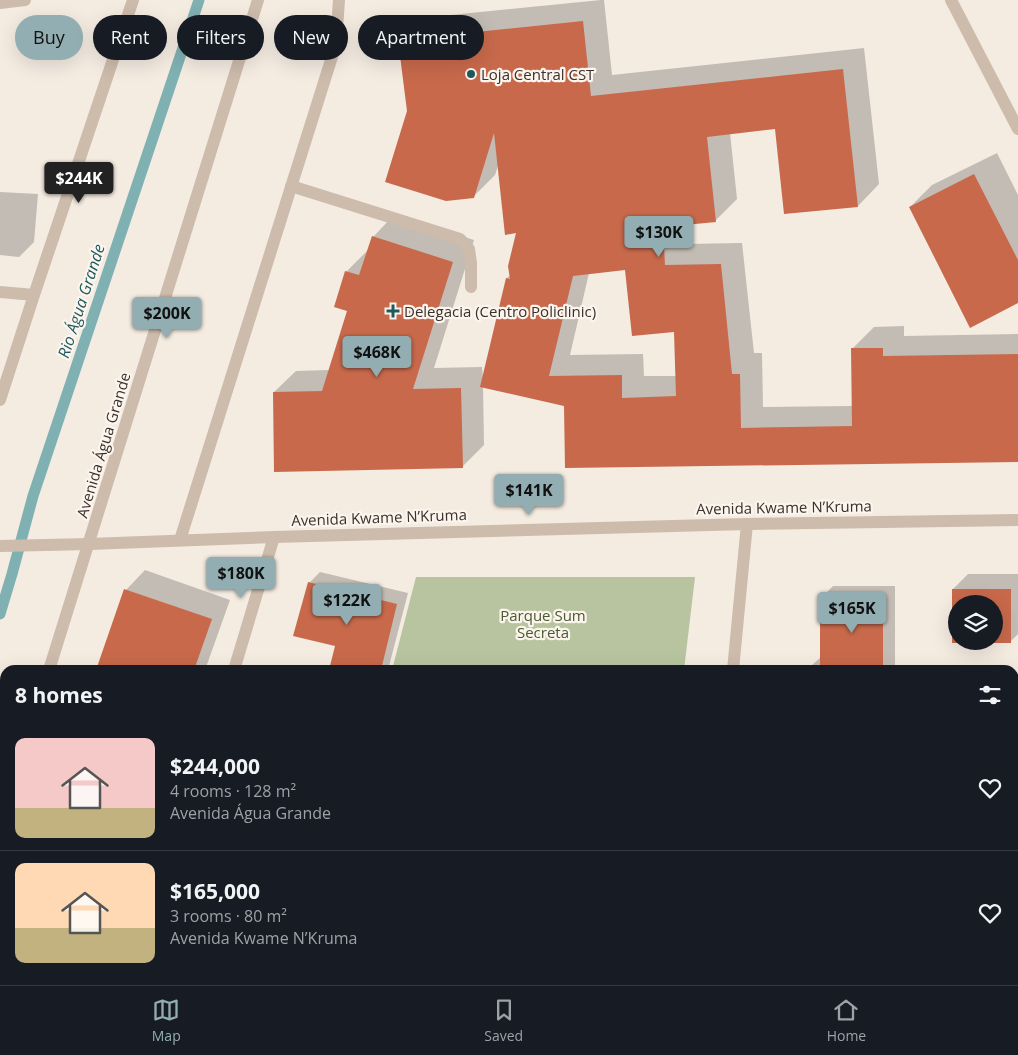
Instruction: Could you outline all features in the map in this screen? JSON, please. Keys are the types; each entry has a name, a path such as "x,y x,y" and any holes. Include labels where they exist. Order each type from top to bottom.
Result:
{"street":[{"path":"0,3 25,0"},
{"path":"0,400 133,0"},
{"name":"Avenida Água Grande","path":"51,665 90,544 258,0"},
{"path":"180,540 336,44 339,0"},
{"path":"951,0 1018,129"},
{"path":"291,186 460,239 469,249 471,288"},
{"path":"0,292 34,295"},
{"name":"Avenida Kwame N’Kruma","path":"0,546 747,524 1018,520"},
{"path":"733,665 747,524"},
{"path":"236,665 274,537"}],"green space":[{"name":"Parque Sum Secreta","path":"416,577 695,577 685,665 393,665"}],"building":[{"path":"583,21 591,96 843,69 858,207 784,214 775,129 707,137 716,222 663,227 665,265 721,264 732,374 740,374 741,428 852,426 851,348 883,348 883,356 1018,354 1018,462 565,468 564,406 480,387 506,278 510,279 508,266 516,233 505,235 494,133 474,198 446,201 385,182 407,111 401,60 484,60 484,31","holes":["625,270 632,336 674,332 676,396 622,398 622,375 549,376 573,276"]},
{"path":"974,174 1018,260 1018,303 970,328 909,207"},
{"path":"372,236 453,262 413,389 461,388 463,468 274,472 273,392 322,391 347,311 334,307 345,271 359,275"},
{"path":"308,582 397,604 382,665 330,665 335,646 293,636"},
{"path":"124,589 212,619 196,665 98,665"},
{"path":"952,589 1011,589 1011,643 1003,643 1003,595 952,595"},
{"path":"820,597 883,597 883,665 820,665"}],"waterway":[{"name":"Rio Água Grande","path":"0,614 33,496 199,0"}],"place":[{"name":"Loja Central CST","path":"471,74"},
{"name":"Delegacia (Centro Policlinic)","path":"393,311"}]}
